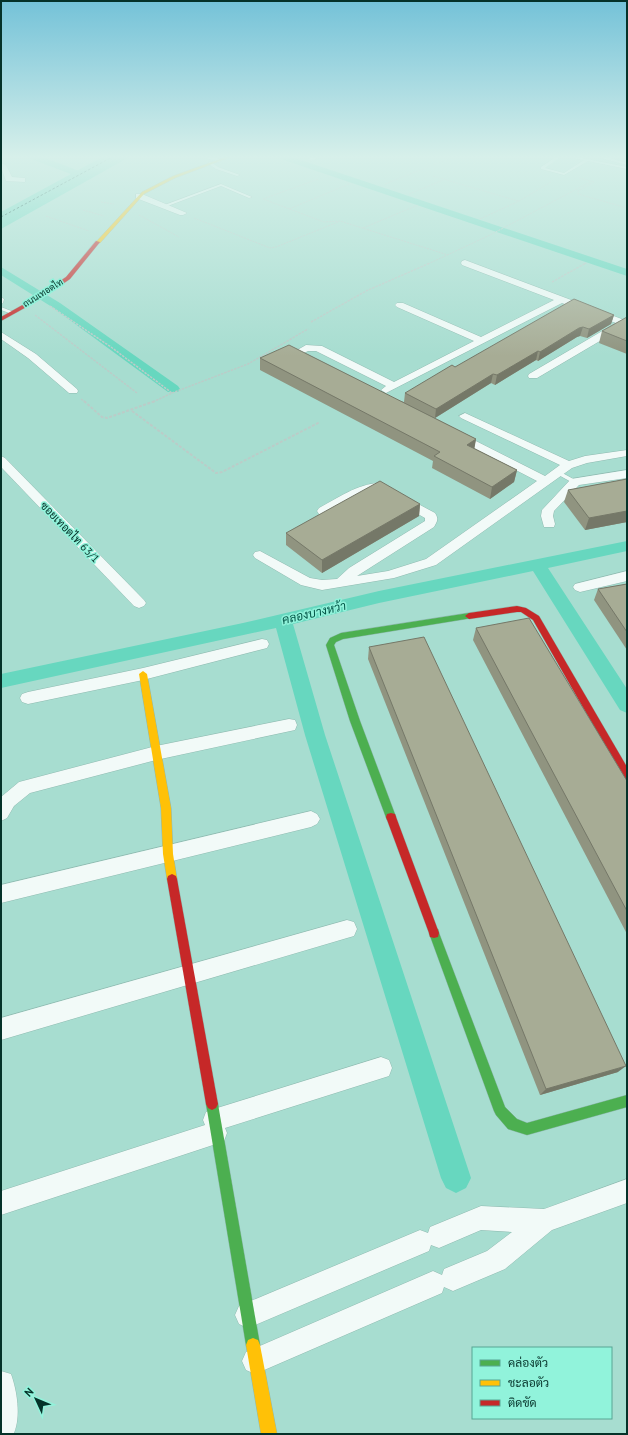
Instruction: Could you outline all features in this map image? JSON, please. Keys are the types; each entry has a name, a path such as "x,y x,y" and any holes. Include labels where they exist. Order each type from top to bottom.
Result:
{"street":[{"name":"ถนนเทอดไท","path":"1,319 38,298 68,278 116,222"},
{"path":"465,263 626,324"},
{"path":"391,402 377,395 560,300"},
{"path":"400,305 482,341"},
{"path":"533,376 626,324"},
{"path":"1,335 32,356 73,391"},
{"path":"321,367 300,356 299,352 306,348 318,348 394,386"},
{"path":"465,416 562,469"},
{"path":"447,431 545,481"},
{"path":"260,555 306,582 322,585 389,575 431,562 562,469 585,460 627,453"},
{"name":"ซอยเทอดไท 63/1","path":"1,460 139,604"},
{"path":"549,524 547,516 548,510 575,482 627,474"},
{"path":"323,511 366,488 379,487 431,516 431,522 354,571 340,583"},
{"path":"580,587 627,576"},
{"path":"627,776 536,618 523,610 517,609 341,636 333,640 330,645 355,721 500,1111 513,1124 527,1129 627,1101"},
{"path":"28,698 143,674 262,644"},
{"path":"143,674 166,808 168,854 255,1362 269,1434"},
{"path":"1,813 8,801 25,787 156,753 289,725"},
{"path":"1,894 311,819"},
{"path":"1,1029 347,929"},
{"path":"1,1203 381,1068"},
{"path":"255,1362 443,1281 496,1260 544,1221 627,1191"},
{"path":"248,1315 481,1218 544,1221"},
{"path":"1,1384 6,1429"}],"lane":[{"path":"1,298 1,303"},
{"path":"1,308 12,313"},
{"path":"562,469 575,482"}],"path":[{"path":"63,222 85,230 105,233"},
{"path":"150,222 179,236"},
{"path":"203,222 270,248 337,222"},
{"path":"343,222 449,255"},
{"path":"363,228 377,222"},
{"path":"311,322 366,291 449,255 514,222"},
{"path":"548,284 588,263"},
{"path":"38,298 111,346 172,393"},
{"path":"24,306 75,347 137,393"},
{"path":"73,391 104,418 131,410 248,364 308,329"},
{"path":"131,410 216,473 222,472 320,422"}],"shaded area":[{"path":"1,222 14,222 1,229"}],"building":[{"path":"574,299 614,315 589,329 583,327 579,328 540,352 538,351 497,375 493,374 436,409 405,393 452,365 455,367"},
{"path":"627,317 627,341 602,331"},
{"path":"289,345 476,439 467,445 517,470 492,487 434,456 440,452 260,358"},
{"path":"627,479 627,511 589,518 568,490"},
{"path":"380,481 420,504 322,560 286,533"},
{"path":"627,584 627,632 598,589"},
{"path":"529,618 627,781 627,911 476,628"},
{"path":"424,637 626,1066 546,1089 369,647"}],"waterway":[{"path":"479,222 627,273"},
{"path":"1,270 56,305 173,389"},
{"name":"คลองบางหว้า","path":"537,564 627,546"},
{"name":"คลองบางหว้า","path":"283,620 379,597 537,564"},
{"path":"537,564 627,705"},
{"name":"คลองบางหว้า","path":"1,681 283,620"},
{"path":"283,620 315,735 456,1178"}],"traffic: fast":[{"path":"391,817 355,721 330,645 333,640 341,636 469,616"},
{"path":"434,933 500,1111 513,1124 527,1129 627,1101"},
{"path":"212,1104 253,1345"}],"traffic: slow":[{"path":"98,242 116,222"},
{"path":"143,674 166,808 168,854 172,879"},
{"path":"253,1345 269,1434"}],"traffic: jam":[{"path":"1,319 37,299 68,278 98,242"},
{"path":"469,616 517,609 523,610 536,618 627,776"},
{"path":"391,817 434,933"},
{"path":"172,879 212,1104"}]}
